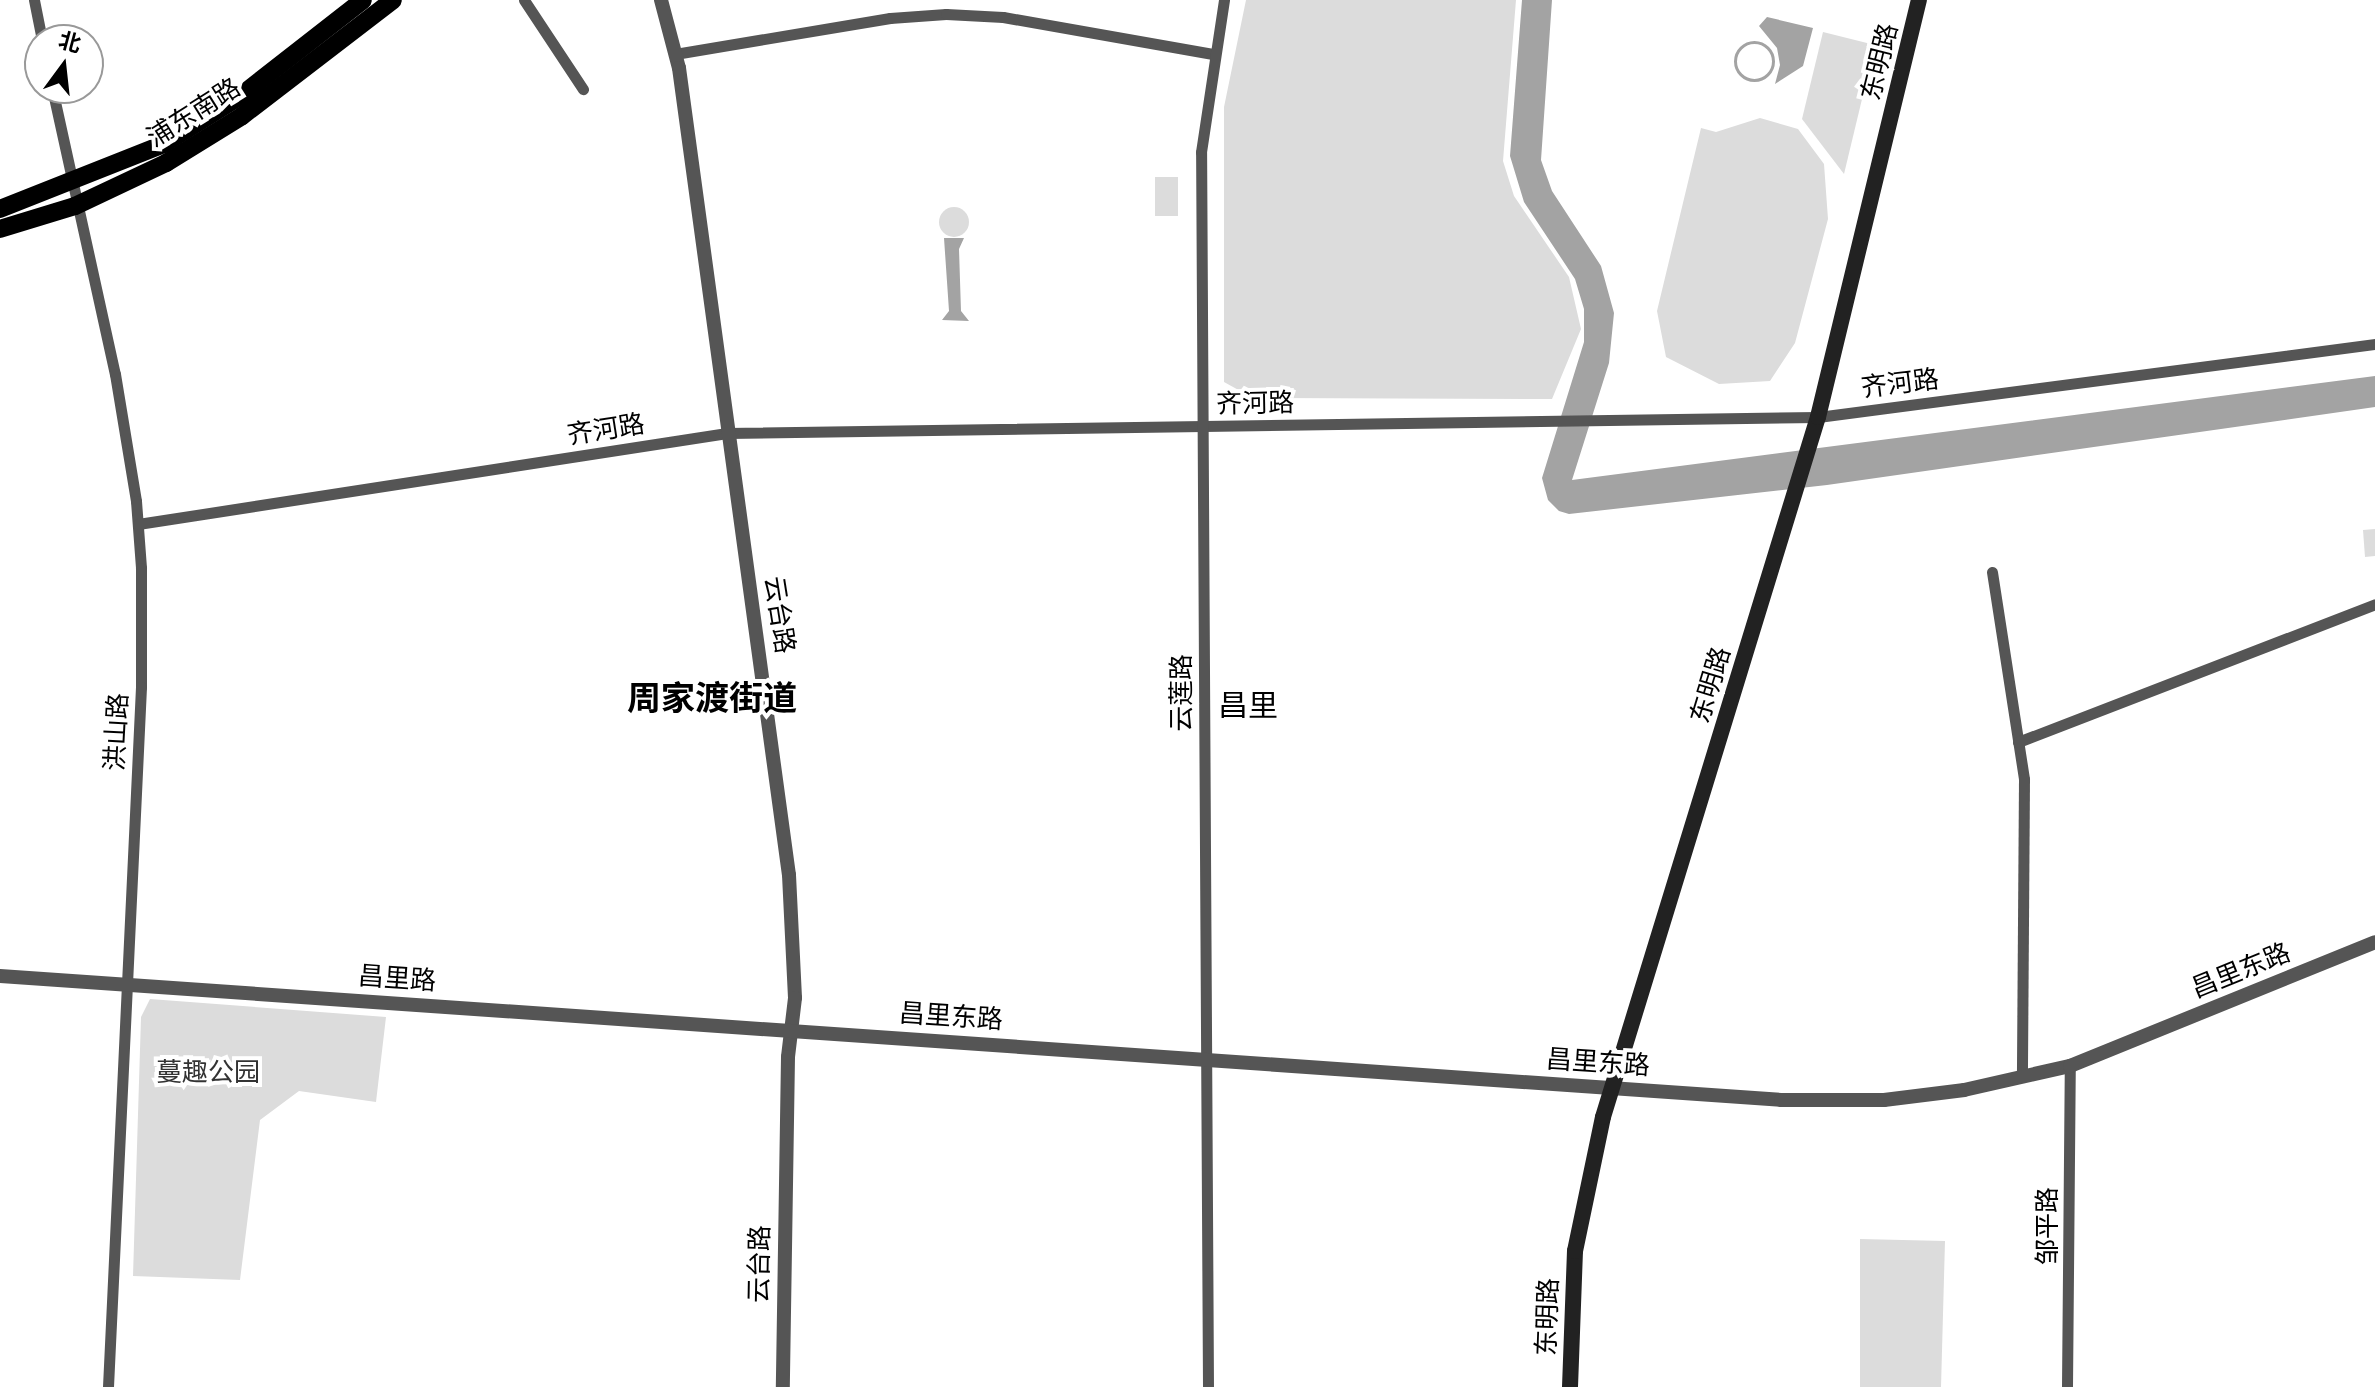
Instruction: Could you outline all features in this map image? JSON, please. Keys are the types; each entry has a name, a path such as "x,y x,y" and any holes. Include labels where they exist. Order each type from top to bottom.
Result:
{"main road":[{"name":"浦东南路","path":"0,209 164,144 239,97 363,0"},
{"name":"浦东南路","path":"0,229 75,206 166,163 242,116 393,0"},
{"name":"东明路","path":"1570,1387 1575,1251 1611,1088 1811,442 1919,0"}],"street":[{"path":"34,0 39,24"},
{"path":"524,0 583,89"},
{"name":"云台路","path":"661,0 675,54 789,875 791,1030 783,1387"},
{"name":"云莲路","path":"1208,1387 1200,427 1201,152 1213,54 1224,0"},
{"path":"675,54 890,18 946,14 1003,17 1213,54"},
{"name":"洪山路","path":"55,104 75,206 101,301 138,524 142,647 108,1387"},
{"name":"齐河路","path":"138,524 727,433 1818,417 2375,344"},
{"path":"1992,572 2024,779 2022,1077"},
{"path":"2018,742 2375,604"},
{"name":"昌里东路","path":"791,1030 1781,1100 1884,1100 2070,1066 2375,942"},
{"name":"昌里路","path":"0,976 791,1030"},
{"name":"邹平路","path":"2067,1387 2070,1066"}],"green space":[{"path":"1246,0 1516,0 1503,161 1514,196 1569,277 1581,329 1552,399 1253,398 1224,382 1224,107"},
{"path":"1823,32 1875,45 1844,174 1802,119"},
{"path":"1760,118 1798,129 1824,164 1828,219 1795,343 1770,381 1719,384 1666,357 1657,311 1701,128 1716,132"},
{"path":"1155,177 1178,177 1178,216 1155,216"},
{"path":"954,207 964,212 969,222 964,232 954,237 944,232 939,222 944,212"},
{"path":"2375,529 2375,556 2365,557 2363,530"},
{"name":"蔓趣公园","path":"150,999 386,1017 376,1102 299,1091 260,1120 240,1280 133,1276 141,1017"},
{"path":"1860,1239 1945,1241 1941,1387 1860,1387"}],"shaded area":[{"path":"1522,0 1552,0 1541,160 1552,191 1601,266 1614,313 1609,363 1572,480 2375,376 2375,407 1827,485 1569,514 1559,511 1548,500 1542,478 1584,342 1584,309 1575,279 1524,202 1510,156"},
{"path":"1767,17 1813,28 1803,66 1775,84 1780,65 1777,48 1759,26"},
{"path":"944,238 964,238 959,249 961,311 969,321 942,320 949,311"}],"waterway":[{"path":"1754,42 1768,47 1773,61 1768,75 1754,80 1740,75 1735,61 1740,47 1754,42"}],"district":[{"name":"周家渡街道","path":"712,699"},
{"name":"昌里","path":"1248,706"}]}
